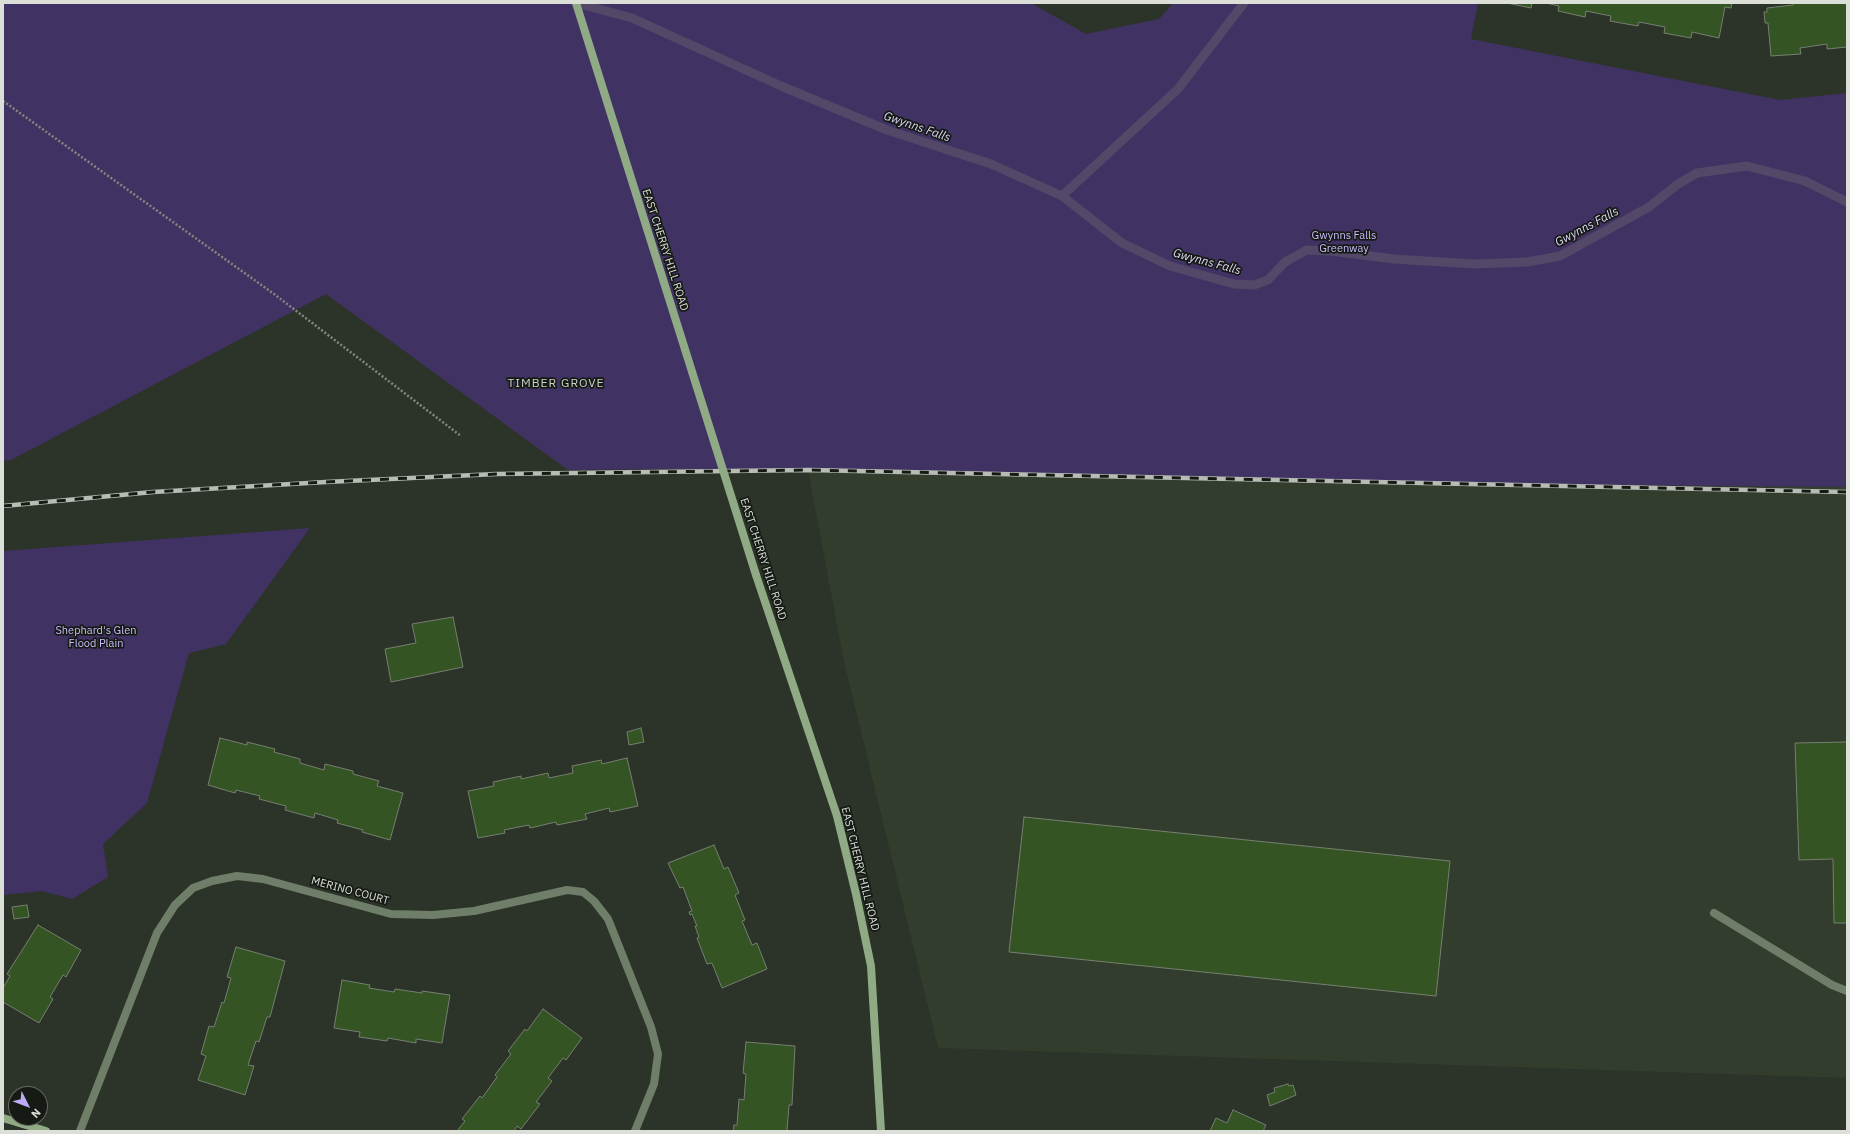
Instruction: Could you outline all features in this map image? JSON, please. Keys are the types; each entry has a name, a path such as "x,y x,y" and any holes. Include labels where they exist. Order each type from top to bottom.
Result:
{"main road":[{"name":"EAST CHERRY HILL ROAD","path":"576,3 756,575 837,816 856,894 871,966 881,1131"},
{"path":"3,1118 46,1131"}],"street":[{"name":"MERINO COURT","path":"80,1131 157,933 175,905 193,888 212,881 237,876 263,879 391,914 433,915 474,911 567,890 583,892 594,902 608,919 651,1027 658,1054 654,1084 635,1131"},
{"path":"1714,913 1832,984 1847,991"}],"path":[{"path":"3,101 274,294 460,436"}],"shaded area":[{"path":"808,470 1383,483 1847,487 1847,1078 938,1048 844,662"}],"green space":[{"name":"Gwynns Falls Greenway","path":"3,3 1031,3 1086,34 1159,19 1173,3 1478,3 1471,39 1780,100 1847,93 1847,487 1383,483 808,470 568,470 326,294 11,460 3,461"},
{"name":"Shephard's Glen Flood Plain","path":"310,528 226,644 189,653 147,803 103,844 108,877 72,899 42,891 3,895 3,551"}],"building":[{"path":"1507,3 1532,3 1531,8"},
{"path":"1546,3 1732,3 1731,8 1725,7 1719,38 1692,32 1691,38 1664,33 1665,27 1639,22 1638,26 1610,21 1611,16 1586,11 1585,17 1558,11 1559,6"},
{"path":"1793,3 1847,3 1847,47 1827,49 1827,44 1800,48 1801,54 1771,56 1768,23 1765,23 1764,12 1767,12 1767,8 1793,5"},
{"path":"453,617 463,667 391,682 385,649 416,643 412,624"},
{"path":"641,728 644,742 629,745 627,732"},
{"path":"220,738 247,745 247,742 275,749 274,752 300,759 300,763 324,770 325,764 353,771 353,774 379,781 377,786 403,793 390,840 362,832 363,830 337,823 338,820 315,813 314,818 285,810 286,806 259,799 260,796 236,790 235,793 208,785"},
{"path":"1847,742 1847,923 1834,923 1833,859 1799,860 1795,743"},
{"path":"627,758 638,806 610,812 609,808 585,814 587,819 557,825 556,822 530,828 529,825 504,830 505,833 478,838 468,791 494,786 493,782 521,776 521,779 548,773 549,778 573,773 572,766 601,760 602,764"},
{"path":"1024,817 1450,861 1436,996 1009,952"},
{"path":"714,845 724,869 728,867 739,893 735,895 745,920 742,921 752,945 757,943 767,969 722,988 712,963 707,964 697,938 699,937 695,926 697,926 692,914 690,915 689,912 692,911 683,887 680,888 668,863"},
{"path":"27,905 29,917 14,919 12,907"},
{"path":"38,925 81,950 66,977 63,975 50,997 53,999 39,1023 3,1002 3,988 10,976 7,974"},
{"path":"236,947 285,961 270,1017 267,1017 259,1042 256,1041 248,1065 254,1066 245,1095 198,1080 206,1056 201,1054 209,1026 214,1027 222,1002 224,1003 231,978 227,977"},
{"path":"342,980 370,985 369,988 394,992 395,989 450,995 442,1043 416,1039 416,1043 388,1038 387,1041 359,1037 360,1032 334,1028"},
{"path":"543,1009 582,1038 566,1060 563,1058 548,1078 552,1081 536,1102 540,1104 521,1129 517,1126 514,1131 457,1131 465,1121 462,1119 480,1096 482,1098 497,1077 495,1075 511,1054 508,1051 525,1029 527,1031"},
{"path":"746,1042 795,1046 792,1105 789,1105 787,1131 733,1131 734,1125 737,1125 739,1099 744,1100 746,1074 743,1073"},
{"path":"1288,1084 1289,1086 1293,1085 1296,1095 1270,1106 1267,1095 1275,1092 1274,1088"},
{"path":"1233,1110 1266,1125 1263,1131 1210,1131 1216,1118 1227,1123"}],"waterway":[{"name":"Gwynns Falls","path":"576,3 632,18 781,86 887,130 991,164 1062,196 1122,243 1170,266 1234,284 1254,285 1268,280 1285,262 1307,250 1331,251 1394,259 1474,264 1527,262 1560,256 1649,207 1678,184 1697,173 1747,166 1805,181 1847,202"},
{"path":"1062,196 1178,89 1244,3"}],"railway":[{"path":"3,506 153,492 496,474 809,470 1847,492"}],"district":[{"name":"TIMBER GROVE","path":"556,384"}]}
